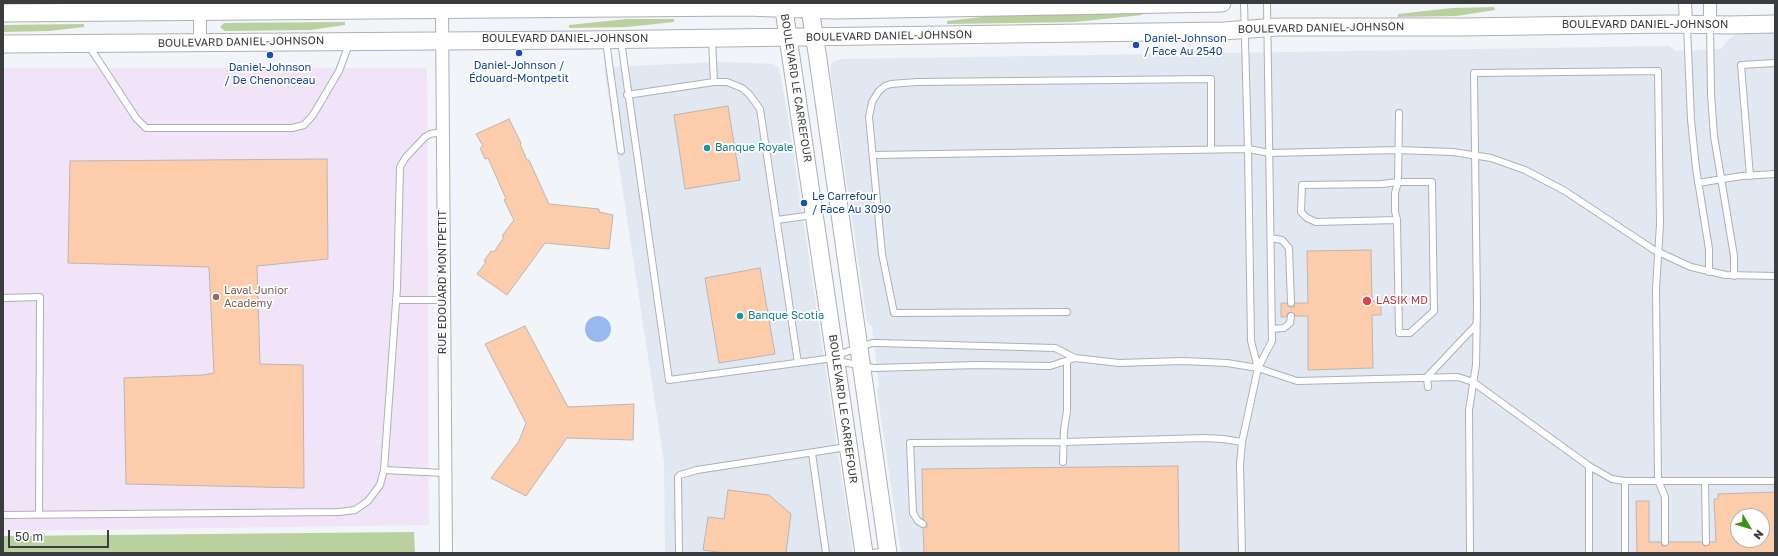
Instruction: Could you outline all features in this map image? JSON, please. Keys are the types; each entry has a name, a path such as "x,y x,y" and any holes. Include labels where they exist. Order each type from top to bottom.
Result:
{"street":[{"path":"3,14 200,7 442,10 783,5 938,6 1222,3"},
{"path":"1685,3 1686,24"},
{"path":"1710,3 1710,25"},
{"name":"BOULEVARD LE CARREFOUR","path":"783,5 815,215 833,359 849,447 864,553"},
{"path":"809,6 815,37 860,348 883,552"},
{"path":"200,7 200,42"},
{"name":"RUE EDOUARD MONTPETIT","path":"442,10 446,553"},
{"name":"BOULEVARD DANIEL-JOHNSON","path":"3,44 789,38 1244,30 1268,28 1775,24"}],"lane":[{"path":"1244,3 1251,344 1258,368"},
{"path":"1242,553 1240,464 1242,442 1258,368 1272,342 1268,3"},
{"path":"1686,24 1691,120 1698,183 1709,249 1709,272"},
{"path":"1710,25 1711,94 1714,136 1720,180 1734,256 1734,276"},
{"path":"712,38 714,82"},
{"path":"613,39 627,95 669,380 833,359 872,343 1055,348 1076,358 1119,363 1198,362 1236,364 1258,368 1297,382 1458,377 1473,382 1589,466 1607,477 1624,481 1775,481"},
{"path":"613,39 621,151"},
{"path":"87,43 136,118 146,128 292,128 304,125 314,115 340,71 350,41"},
{"path":"1750,176 1741,65 1775,63"},
{"path":"1470,553 1468,410 1476,365 1477,305 1474,73 1658,71 1659,252 1656,289 1658,480 1665,497 1665,542"},
{"path":"1067,312 894,313 882,254 870,108 879,91 885,86 891,84 1211,79 1211,150"},
{"path":"627,95 714,82 728,82 742,88 749,94 760,110 798,363"},
{"path":"1397,220 1316,222 1307,218 1301,212 1302,185 1382,184 1398,182 1432,182 1434,311 1410,333 1399,333 1397,220 1395,211 1395,193 1398,182 1397,150 1399,113"},
{"path":"3,515 349,512 355,510 368,501 380,485 384,470 396,300 400,167 406,157 425,137 430,134 442,132"},
{"path":"874,155 918,153 1248,149 1270,153 1434,150 1475,155 1507,162 1544,180 1570,194 1659,252 1691,267 1709,272 1734,276 1775,276"},
{"path":"1698,183 1775,174"},
{"path":"776,220 815,215"},
{"path":"1271,238 1282,240 1289,248 1291,303"},
{"path":"3,298 40,298 39,515"},
{"path":"396,300 443,300"},
{"path":"1272,329 1284,328 1290,323 1291,316"},
{"path":"1428,387 1428,377 1476,325"},
{"path":"833,359 874,368 977,365 1050,366 1076,358"},
{"path":"1063,462 1063,442 1067,411 1067,361"},
{"path":"923,524 918,521 913,513 910,443 1063,442 1205,438 1242,442"},
{"path":"678,553 678,477 680,475 697,470 849,447"},
{"path":"812,453 826,553"},
{"path":"1589,466 1590,553"},
{"path":"384,470 445,473"},
{"path":"1624,481 1624,553"},
{"path":"1706,481 1706,542"}],"shaded area":[{"path":"1775,32 1775,553 901,553 877,391 879,385 872,327 867,322 831,76 831,65 834,61 841,59 1669,46 1676,51 1721,49 1730,38 1744,33"},
{"path":"722,62 773,64 779,68 788,117 853,553 665,553 664,462 604,67"},
{"name":"Laval Junior Academy","path":"3,68 427,68 429,525 3,531"}],"green space":[{"path":"1494,7 1495,10 1456,16 1398,17 1398,14 1452,8"},
{"path":"1142,13 1142,15 1075,22 947,24 947,21 999,15"},
{"path":"627,19 674,19 674,22 627,27 569,28 569,25"},
{"path":"345,22 345,25 310,30 225,31 220,27 224,23"},
{"path":"84,24 84,27 49,31 3,32 3,25"},
{"path":"414,532 415,553 3,553 3,536"}],"water":[{"path":"598,316 607,320 611,329 607,338 598,342 589,338 585,329 589,320"}],"building":[{"name":"Banque Royale","path":"728,106 740,180 685,189 674,115"},
{"path":"509,119 549,204 599,209 599,212 613,215 609,249 545,243 507,295 477,274 486,262 484,261 491,251 494,252 504,237 502,236 514,220 504,200 506,199 488,158 485,159 480,148 483,146 476,134"},
{"name":"Laval Junior Academy","path":"327,159 328,259 257,266 260,364 303,365 304,488 126,484 124,378 203,375 214,373 209,267 68,263 70,161"},
{"path":"1371,250 1372,301 1381,301 1381,315 1372,315 1373,368 1308,370 1308,316 1295,316 1294,313 1291,312 1288,313 1286,317 1281,317 1281,303 1287,303 1291,307 1294,307 1295,303 1308,303 1307,251"},
{"name":"Banque Scotia","path":"760,268 775,354 719,363 705,278"},
{"path":"525,326 568,407 634,404 633,440 567,438 526,496 491,478 519,441 526,423 485,344"},
{"path":"1178,466 1179,553 924,553 923,528 927,527 927,524 923,519 922,469"},
{"path":"728,490 769,495 791,514 786,553 725,553 703,550 708,517 724,519"},
{"path":"1775,492 1775,553 1637,553 1636,501 1649,501 1649,542 1661,542 1662,546 1665,546 1669,542 1702,542 1704,546 1706,546 1710,542 1716,542 1714,499 1718,499 1718,494"}],"place":[{"name":"Daniel-Johnson / Face Au 2540","path":"1136,45"},
{"name":"Daniel-Johnson / Édouard-Montpetit","path":"519,53"},
{"name":"Daniel-Johnson / De Chenonceau","path":"270,55"},
{"name":"Banque Royale","path":"707,148"},
{"name":"Le Carrefour / Face Au 3090","path":"804,203"},
{"name":"Laval Junior Academy","path":"216,297"},
{"name":"LASIK MD","path":"1367,301"},
{"name":"Banque Scotia","path":"740,316"}]}
